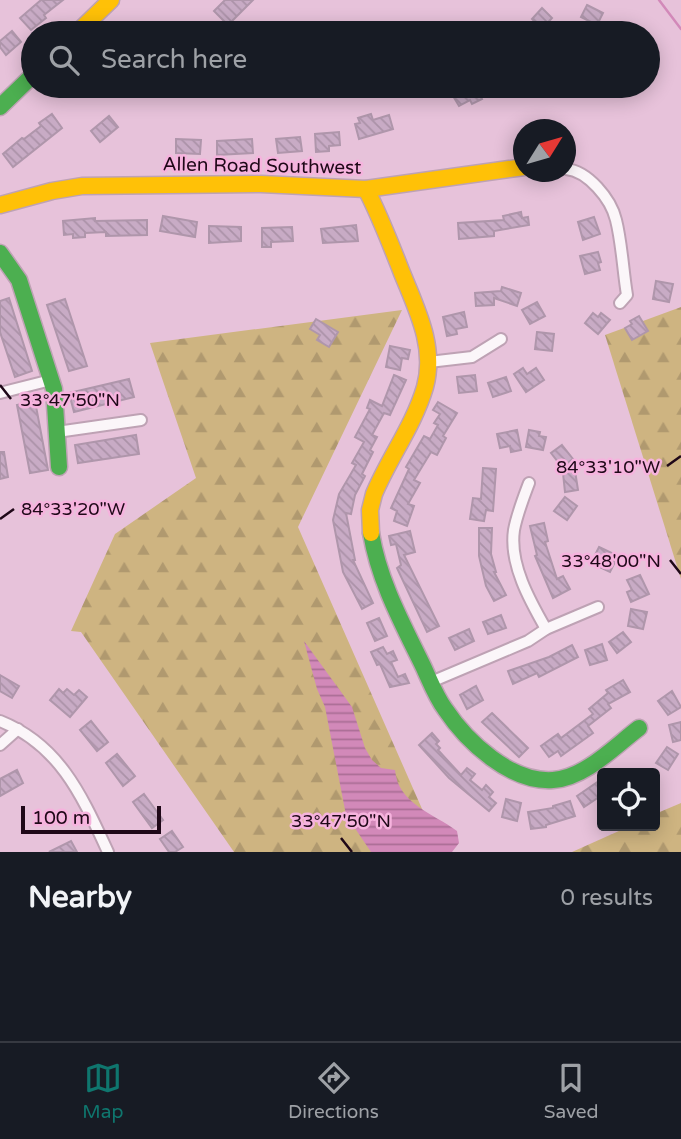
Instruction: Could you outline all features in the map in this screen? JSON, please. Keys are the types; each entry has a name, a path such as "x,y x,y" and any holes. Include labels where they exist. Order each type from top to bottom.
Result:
{"street":[{"path":"90,21 111,0"},
{"path":"0,107 21,87"},
{"name":"Allen Road Southwest","path":"0,205 82,186 261,184 366,189 513,168"},
{"path":"576,171 597,185 616,217 627,295 620,303"},
{"path":"366,189 417,309 424,330 429,362 428,376 419,402 375,491 370,508 371,539 381,573 435,695 491,757 521,774 542,780 556,780 581,770 639,728"},
{"path":"0,253 19,280 54,388 59,467"},
{"path":"0,272 19,280"},
{"path":"429,362 472,356 501,339"},
{"path":"0,393 51,380"},
{"path":"57,432 141,420"},
{"path":"530,483 519,510 514,547 524,584 546,629"},
{"path":"431,682 598,607"},
{"path":"0,721 32,736 71,779 108,852"},
{"path":"0,745 18,729"}],"green space":[{"path":"681,307 681,579 605,335"},
{"path":"402,310 298,527 441,852 234,852 81,632 71,631 115,534 196,478 150,343"},
{"path":"681,803 681,852 572,852 619,831 660,831 660,812"}],"shaded area":[{"path":"304,641 352,707 365,748 372,760 381,768 395,770 398,782 410,799 457,831 459,843 452,852 371,852 346,815 325,707 317,689"}],"building":[{"path":"41,0 63,0 44,15 46,18 42,21 23,21 20,18"},
{"path":"225,0 253,0 232,21 224,21 214,11"},
{"path":"587,5 603,13 599,21 589,21 581,17"},
{"path":"542,8 552,18 549,21 532,19"},
{"path":"12,31 21,42 6,55 0,47 0,41"},
{"path":"454,98 482,99 472,104 470,100 459,106"},
{"path":"52,114 62,128 13,167 3,154 41,126 39,123"},
{"path":"371,114 373,120 389,115 393,129 359,139 355,124 360,123 358,118"},
{"path":"109,116 118,127 100,142 91,131"},
{"path":"339,132 340,145 329,146 329,151 316,152 315,134"},
{"path":"300,137 302,151 278,153 276,139"},
{"path":"176,139 201,140 200,154 176,153"},
{"path":"252,139 253,153 217,155 217,141"},
{"path":"521,212 522,218 528,217 529,225 494,231 494,236 459,239 458,223 504,220 503,216"},
{"path":"163,216 197,222 195,237 160,231"},
{"path":"594,217 600,234 583,240 578,222"},
{"path":"95,218 95,221 147,220 147,235 106,236 106,232 85,233 85,237 73,238 73,234 64,235 63,221"},
{"path":"356,225 358,241 323,243 321,229"},
{"path":"209,226 241,227 241,241 209,243"},
{"path":"292,227 293,241 271,242 271,247 262,247 262,228"},
{"path":"598,252 600,270 585,274 580,256"},
{"path":"656,281 673,284 669,302 653,299"},
{"path":"502,287 521,293 517,306 494,298 494,305 476,306 475,293 501,291"},
{"path":"9,298 32,371 15,377 0,332 0,301"},
{"path":"65,299 87,366 69,371 47,305"},
{"path":"537,302 545,316 530,324 522,310"},
{"path":"464,312 467,327 456,329 457,334 447,336 443,317"},
{"path":"593,313 598,317 601,313 610,320 598,334 585,323"},
{"path":"639,316 648,331 632,340 625,328"},
{"path":"316,319 338,332 329,347 317,340 320,335 310,329"},
{"path":"537,332 554,334 552,351 535,349"},
{"path":"390,346 410,350 408,359 402,358 400,370 386,367"},
{"path":"523,368 527,374 536,368 544,380 526,392 514,374"},
{"path":"394,375 406,380 390,415 384,413 372,435 377,437 362,474 365,476 355,495 351,514 346,513 353,560 373,603 362,609 343,572 333,520 339,494 356,465 352,463 364,442 355,437 370,409 367,408 370,400 382,406"},
{"path":"475,375 477,391 459,393 457,377"},
{"path":"506,377 511,391 493,397 488,383"},
{"path":"129,379 134,397 74,412 69,393"},
{"path":"35,401 48,470 30,473 17,405"},
{"path":"438,402 457,413 443,436 446,438 437,455 431,452 414,480 420,483 408,504 414,506 407,526 394,521 397,511 391,508 409,469 406,467 424,436 430,439 438,425 434,423 440,414 433,410"},
{"path":"517,430 521,450 511,452 510,446 500,448 497,434"},
{"path":"529,430 540,432 539,436 546,437 543,450 526,447"},
{"path":"136,435 139,454 78,463 75,445"},
{"path":"562,445 573,459 562,467 551,453"},
{"path":"0,452 4,452 8,477 0,479"},
{"path":"483,468 496,469 493,511 486,510 484,521 470,519 473,498 481,499"},
{"path":"575,471 578,490 565,492 563,473"},
{"path":"565,497 577,506 567,520 554,511"},
{"path":"544,523 548,541 545,542 557,579 563,576 570,589 553,598 535,556 537,555 530,526"},
{"path":"479,528 492,528 491,554 494,572 506,595 494,601 486,586 479,556"},
{"path":"410,531 415,552 404,555 439,626 427,632 397,568 401,565 396,544 391,545 389,536"},
{"path":"599,547 618,556 610,572 591,563"},
{"path":"640,575 649,594 631,602 627,592 632,590 627,580"},
{"path":"631,609 647,612 643,629 628,626"},
{"path":"501,615 506,628 488,634 483,622"},
{"path":"379,618 387,636 375,641 367,623"},
{"path":"469,629 474,641 455,650 449,638"},
{"path":"623,632 631,642 617,653 609,642"},
{"path":"602,644 607,660 590,665 585,650"},
{"path":"572,645 578,657 539,677 537,673 513,684 508,671 549,657"},
{"path":"383,647 387,654 393,651 397,660 391,662 398,677 405,674 409,683 390,687 380,664 377,665 371,652"},
{"path":"0,675 19,686 12,698 0,691"},
{"path":"623,680 630,692 608,704 611,708 588,726 593,733 561,756 558,751 549,757 541,746 558,734 561,738 593,714 589,709 608,693 606,690"},
{"path":"476,686 483,700 467,709 460,695"},
{"path":"59,689 63,693 67,689 74,695 79,690 87,697 70,717 50,700"},
{"path":"672,691 681,707 668,715 658,701"},
{"path":"492,713 528,748 519,757 482,722"},
{"path":"91,721 108,742 97,751 80,730"},
{"path":"681,722 681,740 673,742 669,725"},
{"path":"432,733 439,741 436,744 440,748 438,750 461,775 467,768 475,774 470,780 482,790 486,785 493,792 489,797 496,803 489,811 449,778 419,745"},
{"path":"667,747 678,754 668,770 656,763"},
{"path":"117,754 135,776 123,786 106,763"},
{"path":"17,770 23,783 0,796 0,779"},
{"path":"597,782 597,798 584,807 577,796"},
{"path":"144,794 163,820 152,828 133,802"},
{"path":"506,799 521,803 517,821 502,817"},
{"path":"570,801 575,816 546,827 531,829 528,812 553,808"},
{"path":"172,831 183,847 169,852 160,839"},
{"path":"71,841 77,852 49,852"}],"waterway":[{"path":"659,0 681,29"}],"traffic: fast":[{"path":"0,107 21,87"},
{"path":"0,253 19,280 54,389 59,467"},
{"path":"371,533 385,585 436,694 454,722 491,758 522,775 537,779 565,778 599,760 639,728"}],"traffic: slow":[{"path":"89,21 111,0"},
{"path":"0,205 82,186 261,184 366,189 513,169"},
{"path":"366,189 419,315 428,358 428,372 420,401 374,494 370,510 371,533"}]}
